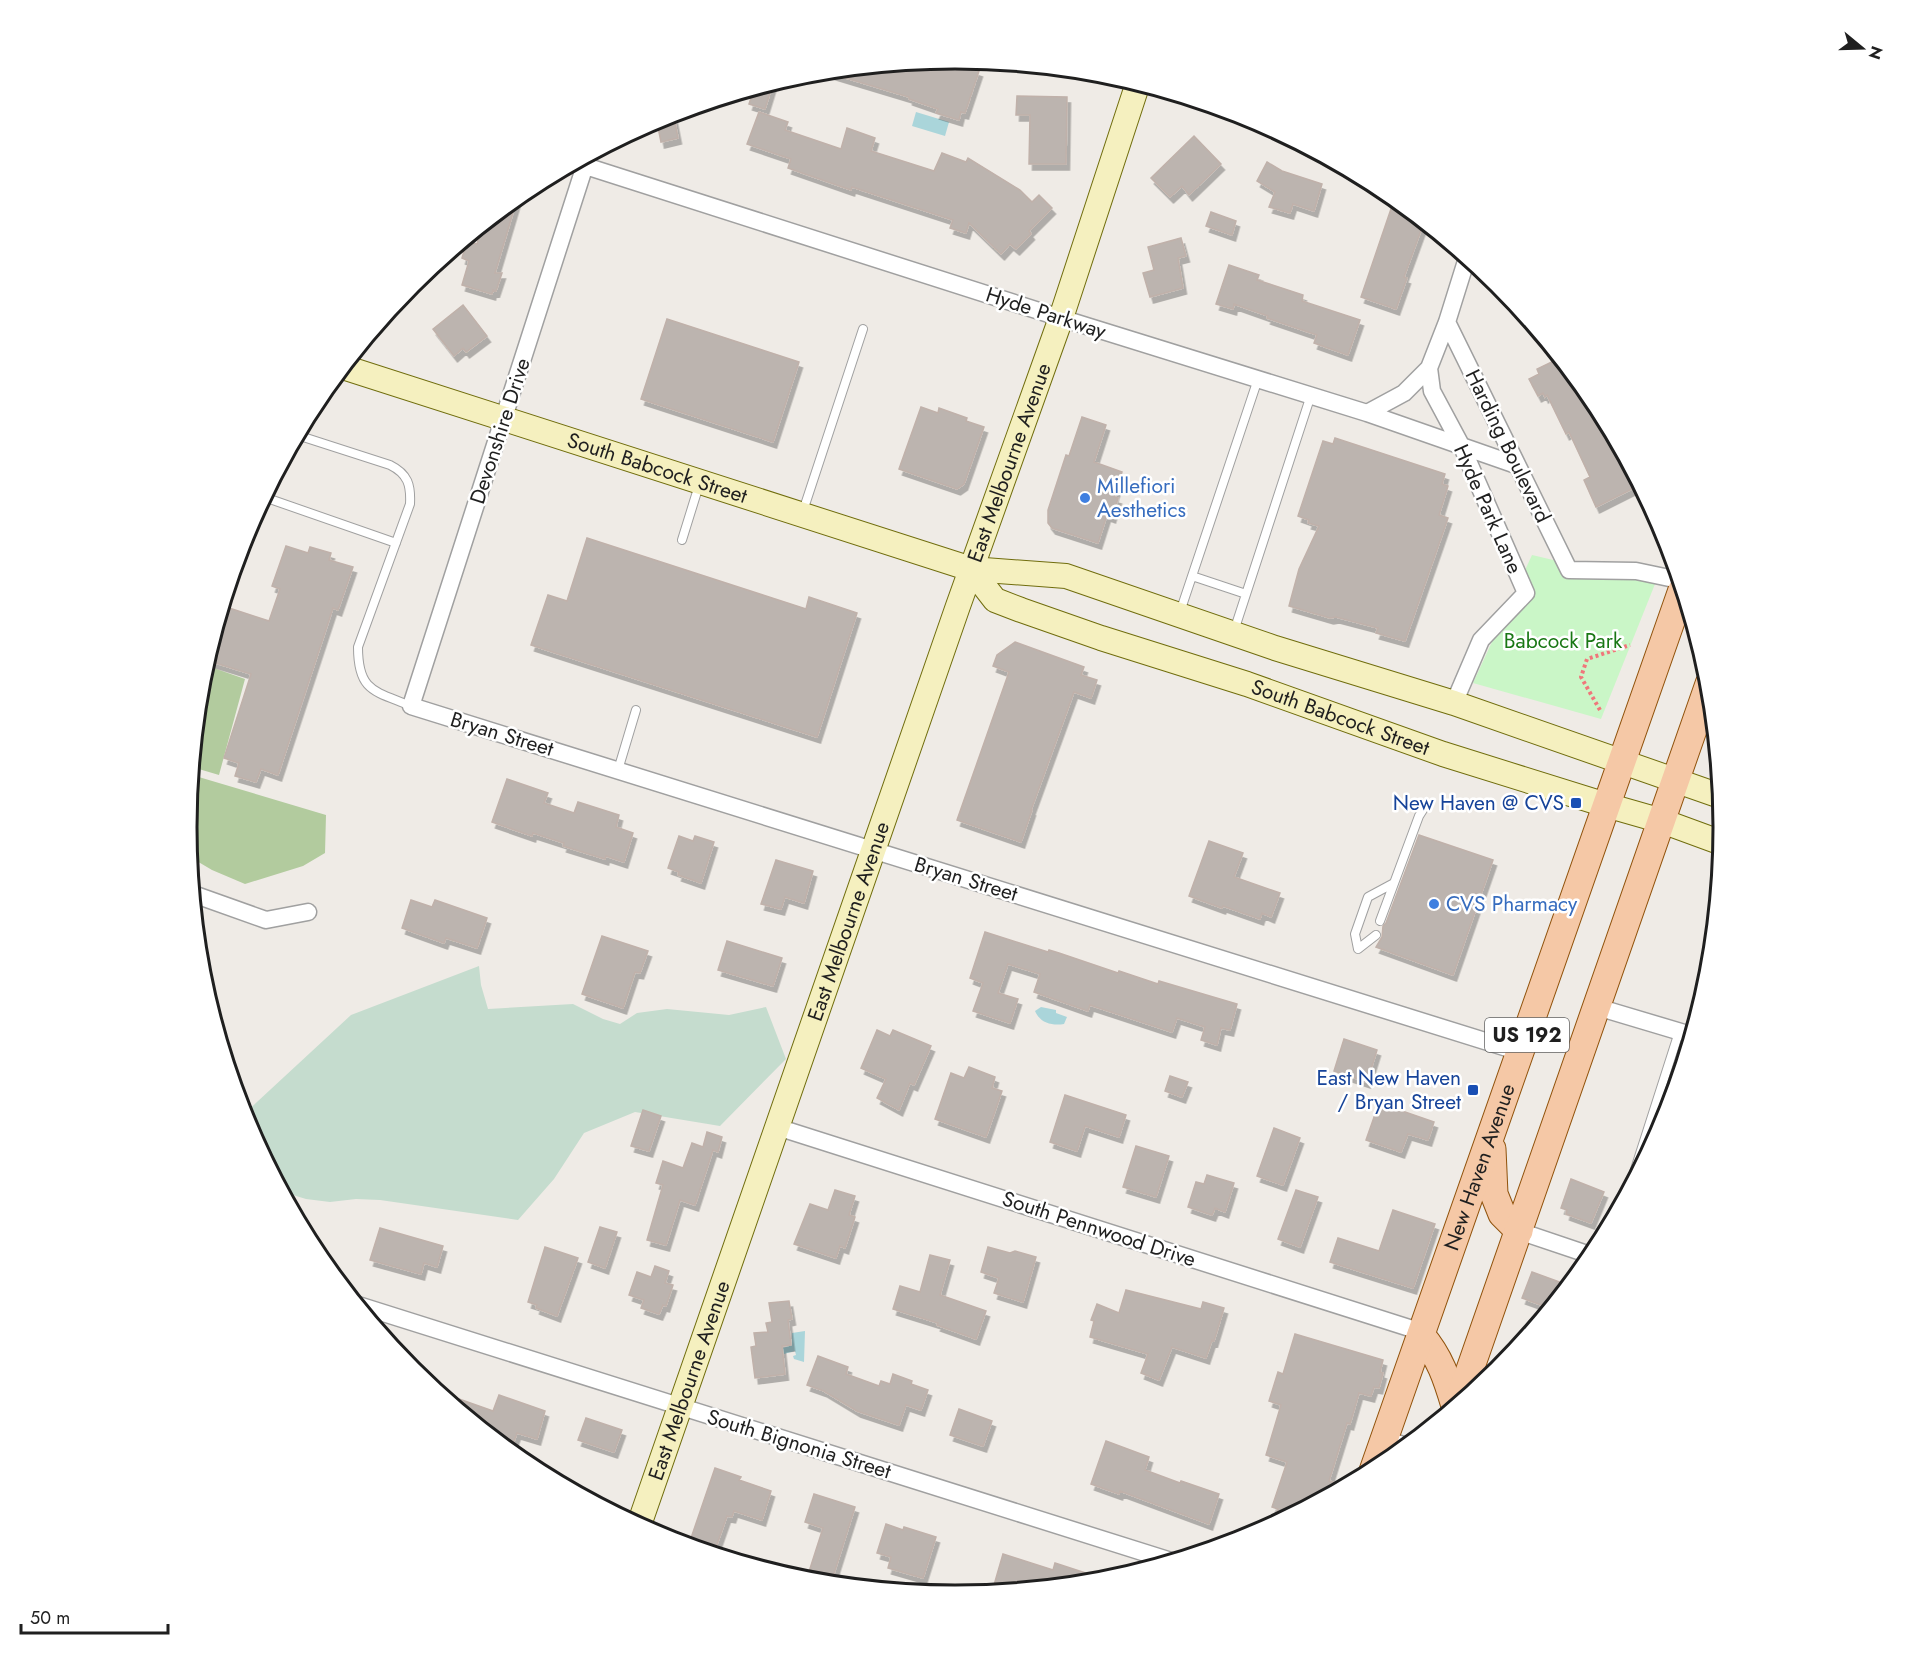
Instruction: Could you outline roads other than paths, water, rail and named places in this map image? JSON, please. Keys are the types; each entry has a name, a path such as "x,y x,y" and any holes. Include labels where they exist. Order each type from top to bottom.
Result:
{"main road":[{"name":"East Melbourne Avenue","path":"642,1517 971,569 1061,318 1135,91"},
{"name":"South Babcock Street","path":"351,370 971,569 1066,576 1233,634 1454,704 1712,793"},
{"name":"South Babcock Street","path":"971,569 995,600 1101,638 1247,684 1409,743 1606,806 1662,821 1712,840"},
{"name":"New Haven Avenue","path":"1396,1442 1422,1334 1678,601"},
{"name":"US 192","path":"1462,1390 1703,704"},
{"path":"1492,1132 1491,1169 1494,1194 1502,1214 1518,1232"},
{"path":"1422,1334 1446,1372 1454,1397"}],"street":[{"name":"Hyde Parkway","path":"590,163 1061,318 1367,412 1516,465"},
{"name":"Devonshire Drive","path":"411,706 504,419 581,168"},
{"path":"1367,412 1404,393 1429,368 1448,322 1465,266"},
{"name":"Harding Boulevard","path":"1448,322 1569,570 1636,571 1671,578"},
{"name":"Hyde Park Lane","path":"1429,368 1432,391 1462,447 1526,593 1480,640 1454,704"},
{"name":"Bryan Street","path":"411,706 1520,1053"},
{"path":"201,897 266,920 308,912"},
{"path":"1598,1007 1684,1034"},
{"name":"South Pennwood Drive","path":"777,1127 1422,1334"},
{"path":"1518,1232 1582,1252"},
{"name":"South Bignonia Street","path":"371,1309 1158,1557"}],"lane":[{"path":"802,514 863,329"},
{"path":"1179,615 1258,379"},
{"path":"1233,634 1311,395"},
{"path":"305,438 390,465 402,471 408,479 410,504 358,647 358,663 364,681 375,690 411,706"},
{"path":"682,540 700,482"},
{"path":"272,500 396,543"},
{"path":"1192,576 1246,594"},
{"path":"618,770 636,710"},
{"path":"1380,921 1419,816 1426,805"},
{"path":"1376,935 1358,949 1354,934 1368,897 1394,883"},
{"path":"1654,1119 1679,1051"}],"water":[{"path":"916,112 949,122 945,136 912,126"},
{"path":"1041,1007 1056,1010 1056,1013 1067,1017 1064,1024 1051,1024 1043,1021 1035,1011"},
{"path":"805,1331 804,1362 794,1359 795,1351 784,1354 783,1348 792,1345 792,1333"}],"place":[{"name":"Millefiori Aesthetics","path":"1085,498"},
{"name":"New Haven @ CVS","path":"1576,803"},
{"name":"CVS Pharmacy","path":"1434,904"},
{"name":"East New Haven / Bryan Street","path":"1473,1090"}],"park label":[{"name":"Babcock Park","path":"1563,641"}]}
